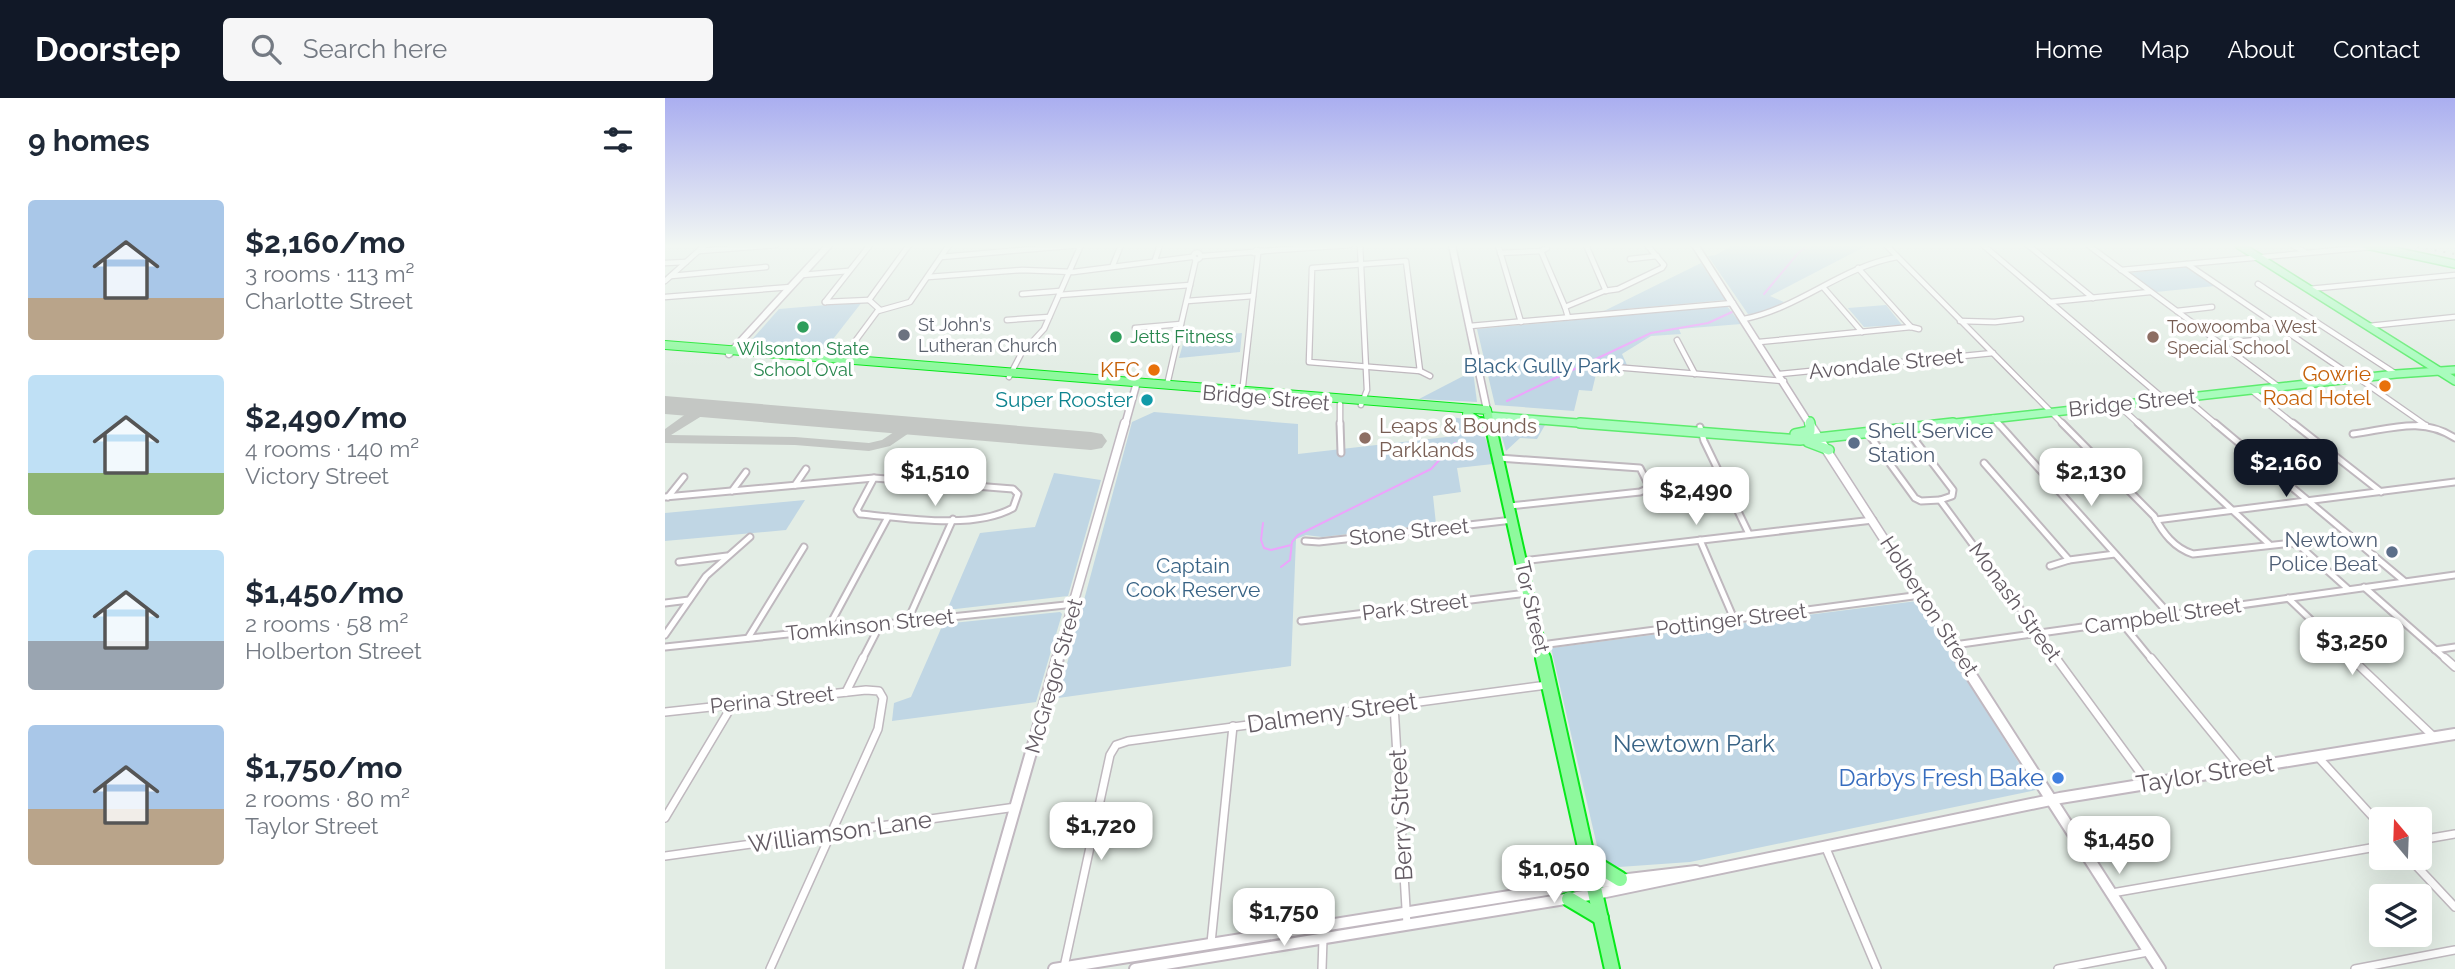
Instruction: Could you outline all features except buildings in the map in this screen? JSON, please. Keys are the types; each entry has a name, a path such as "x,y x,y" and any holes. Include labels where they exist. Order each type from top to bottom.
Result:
{"highway":[{"name":"Bridge Street","path":"665,347 1469,411 1489,416"},
{"name":"Bridge Street","path":"1136,385 1167,385 1340,404 1362,403"},
{"path":"1469,411 1489,416"},
{"name":"Tor Street","path":"1489,416 1612,969"},
{"path":"1589,860 1620,879"},
{"path":"1569,899 1601,918"}],"main road":[{"name":"Tor Street","path":"1461,286 1489,416"},
{"name":"Holberton Street","path":"1722,286 2160,969"},
{"path":"2304,286 2422,360 2445,369"},
{"path":"731,352 791,287"},
{"path":"2402,347 2445,369 2455,380"},
{"path":"2401,373 2423,366 2422,360"},
{"name":"Bridge Street","path":"2401,373 2425,373 2445,369"},
{"name":"Bridge Street","path":"1489,416 1798,437 1820,436 2445,369"},
{"path":"2425,373 2455,380"},
{"name":"McGregor Street","path":"969,969 1136,385"},
{"name":"Bridge Street","path":"1489,416 1700,430"},
{"path":"1798,437 1810,431 1810,421"},
{"path":"1798,437 1829,450"},
{"name":"Taylor Street","path":"1135,969 1323,939 1407,919 1709,870 2052,800 2455,734"},
{"name":"Taylor Street","path":"1059,968 1211,943 1569,899 1620,879 1709,870"}],"street":[{"path":"825,302 837,286"},
{"path":"869,300 879,286"},
{"path":"841,361 878,312 910,302 922,286"},
{"path":"1010,375 1021,354 1043,331 1064,286"},
{"path":"1022,294 1179,286"},
{"path":"1167,385 1190,286"},
{"path":"1238,393 1254,286"},
{"path":"1312,286 1309,362 1420,370 1430,376"},
{"path":"1361,286 1367,390 1362,403"},
{"path":"1409,286 1420,370"},
{"path":"1510,286 1521,322"},
{"path":"1556,286 1568,317"},
{"path":"1605,286 1607,290"},
{"path":"1565,307 1625,286"},
{"path":"1744,319 1775,314 1827,286"},
{"path":"1874,286 1912,327"},
{"path":"1926,286 2185,552 2193,554 2292,543 2301,547 2348,589"},
{"path":"2031,286 2164,399"},
{"path":"2078,286 2093,298"},
{"path":"2142,286 2279,387"},
{"path":"2219,286 2424,424"},
{"path":"2261,286 2401,373"},
{"path":"2309,289 2344,286"},
{"path":"665,297 791,287"},
{"path":"1823,288 1862,332"},
{"path":"2050,302 2150,292"},
{"path":"1187,300 1253,296"},
{"path":"825,302 869,300 879,309 878,312"},
{"path":"1470,326 1733,303"},
{"path":"2176,311 2212,307"},
{"path":"1007,320 1049,317"},
{"path":"2369,326 2455,317"},
{"path":"1961,321 1995,322 2021,319"},
{"path":"1135,328 1181,324"},
{"path":"1759,342 1912,327 1919,329"},
{"path":"1677,340 1695,374"},
{"path":"2220,343 2257,340"},
{"name":"Avondale Street","path":"1780,374 1993,353"},
{"path":"1614,367 1784,381"},
{"path":"2251,390 2381,492"},
{"path":"2184,397 2405,582"},
{"path":"1340,404 1341,453"},
{"path":"2117,404 2269,544"},
{"path":"1993,418 2171,615"},
{"path":"2353,434 2424,424 2455,438"},
{"path":"1867,432 1915,498 1921,501 1940,500 1952,496 1953,490 1905,428"},
{"path":"1700,430 1749,534"},
{"path":"1499,458 1640,468 1648,484 1647,489 1510,506"},
{"path":"1984,463 2069,560"},
{"path":"796,485 806,469"},
{"path":"732,491 746,472"},
{"path":"667,497 684,477"},
{"path":"667,497 874,478 1013,489 1018,494 1009,512 929,521 860,514 857,510 874,478"},
{"path":"2156,520 2455,482"},
{"name":"Monash Street","path":"1940,500 2148,783"},
{"path":"827,630 888,517"},
{"path":"907,622 953,519"},
{"name":"Stone Street","path":"1305,541 1324,542 1513,520"},
{"path":"1522,561 1873,520"},
{"path":"665,635 706,576 750,537"},
{"path":"1700,540 1734,619"},
{"path":"748,638 804,547"},
{"path":"2050,566 2069,560 2116,554"},
{"path":"679,562 727,556"},
{"name":"Campbell Street","path":"1954,645 2455,575"},
{"path":"2364,587 2455,667"},
{"name":"Park Street","path":"1301,621 1529,593"},
{"name":"Pottinger Street","path":"1541,645 1921,595"},
{"path":"2288,598 2434,737"},
{"path":"665,603 689,600"},
{"name":"Tomkinson Street","path":"665,647 1075,604"},
{"path":"2121,622 2241,768"},
{"path":"846,692 880,625"},
{"path":"2435,650 2455,647"},
{"name":"Dalmeny Street","path":"1116,745 1233,726 1550,684"},
{"name":"Perina Street","path":"665,712 846,692 879,691 883,698 882,718 831,833"},
{"path":"665,818 733,704"},
{"name":"Berry Street","path":"1394,705 1407,919"},
{"path":"1209,957 1233,726"},
{"path":"1059,968 1110,755 1116,745"},
{"path":"2317,756 2369,813"},
{"name":"Williamson Lane","path":"665,856 1016,807"},
{"path":"770,969 831,833"},
{"path":"2433,838 2455,834"},
{"path":"1825,846 1877,969"},
{"path":"2111,893 2369,848"},
{"path":"2420,870 2455,907"},
{"path":"1322,969 1323,939"},
{"path":"2354,969 2455,950"},
{"path":"2058,969 2149,952"}],"green space":[{"path":"1655,286 1716,286 1725,300 1604,311"},
{"path":"1728,286 1790,286 1770,296 1784,302 1764,313 1748,314"},
{"path":"2147,286 2215,286 2156,292"},
{"name":"Wilsonton State School Oval","path":"862,302 823,352 747,345 779,309"},
{"path":"1886,305 1902,325 1864,327 1848,308"},
{"name":"Black Gully Park","path":"1727,306 1741,324 1679,329 1681,334 1651,336 1622,354 1627,365 1606,364 1597,370 1592,391 1579,390 1574,411 1495,405 1477,329"},
{"path":"1242,333 1240,352 1179,358 1183,344 1213,341 1214,335"},
{"name":"Black Gully Park","path":"1473,371 1477,402 1419,399"},
{"name":"Captain Cook Reserve","path":"1154,412 1298,424 1298,454 1455,436 1452,417 1477,426 1485,438 1493,464 1457,468 1461,492 1433,496 1436,524 1322,537 1306,535 1296,539 1291,666 1058,698 1078,622 1077,614 1082,609 1079,606 1084,600 1132,422"},
{"name":"Black Gully Park","path":"1501,421 1545,425 1537,439 1520,438 1506,451 1498,423"},
{"name":"Captain Cook Reserve","path":"1054,473 1101,480 1068,596 947,610 980,533 1035,527"},
{"path":"805,500 786,530 665,541 665,513"},
{"name":"Newtown Park","path":"1917,601 2036,790 1690,862 1619,867 1605,863 1598,850 1551,648"},
{"path":"1060,612 1062,614 1036,702 892,721 894,703 911,697 943,624"}],"waterway":[{"path":"1764,294 1771,286"},
{"path":"1507,401 1651,333 1708,323 1732,312"},
{"path":"1281,567 1290,560 1292,542 1298,535 1431,469 1455,443"},
{"path":"1263,523 1261,540 1264,548 1271,550 1291,545"}],"taxiway":[{"path":"665,406 694,408 694,414"},
{"path":"665,434 703,410 747,412"},
{"path":"860,422 898,426 901,427 900,431"},
{"path":"665,439 795,441 869,447 886,443 909,427 954,430"}],"runway":[{"path":"665,405 1091,441"}],"place":[{"name":"Wilsonton State School Oval","path":"803,327"},
{"name":"St John's Lutheran Church","path":"904,335"},
{"name":"Jetts Fitness","path":"1116,337"},
{"name":"Toowoomba West Special School","path":"2153,337"},
{"name":"KFC","path":"1154,370"},
{"name":"Gowrie Road Hotel","path":"2385,386"},
{"name":"Super Rooster","path":"1147,400"},
{"name":"Leaps & Bounds Parklands","path":"1365,438"},
{"name":"Shell Service Station","path":"1854,443"},
{"name":"Newtown Police Beat","path":"2392,552"},
{"name":"Darbys Fresh Bake","path":"2058,778"}]}
